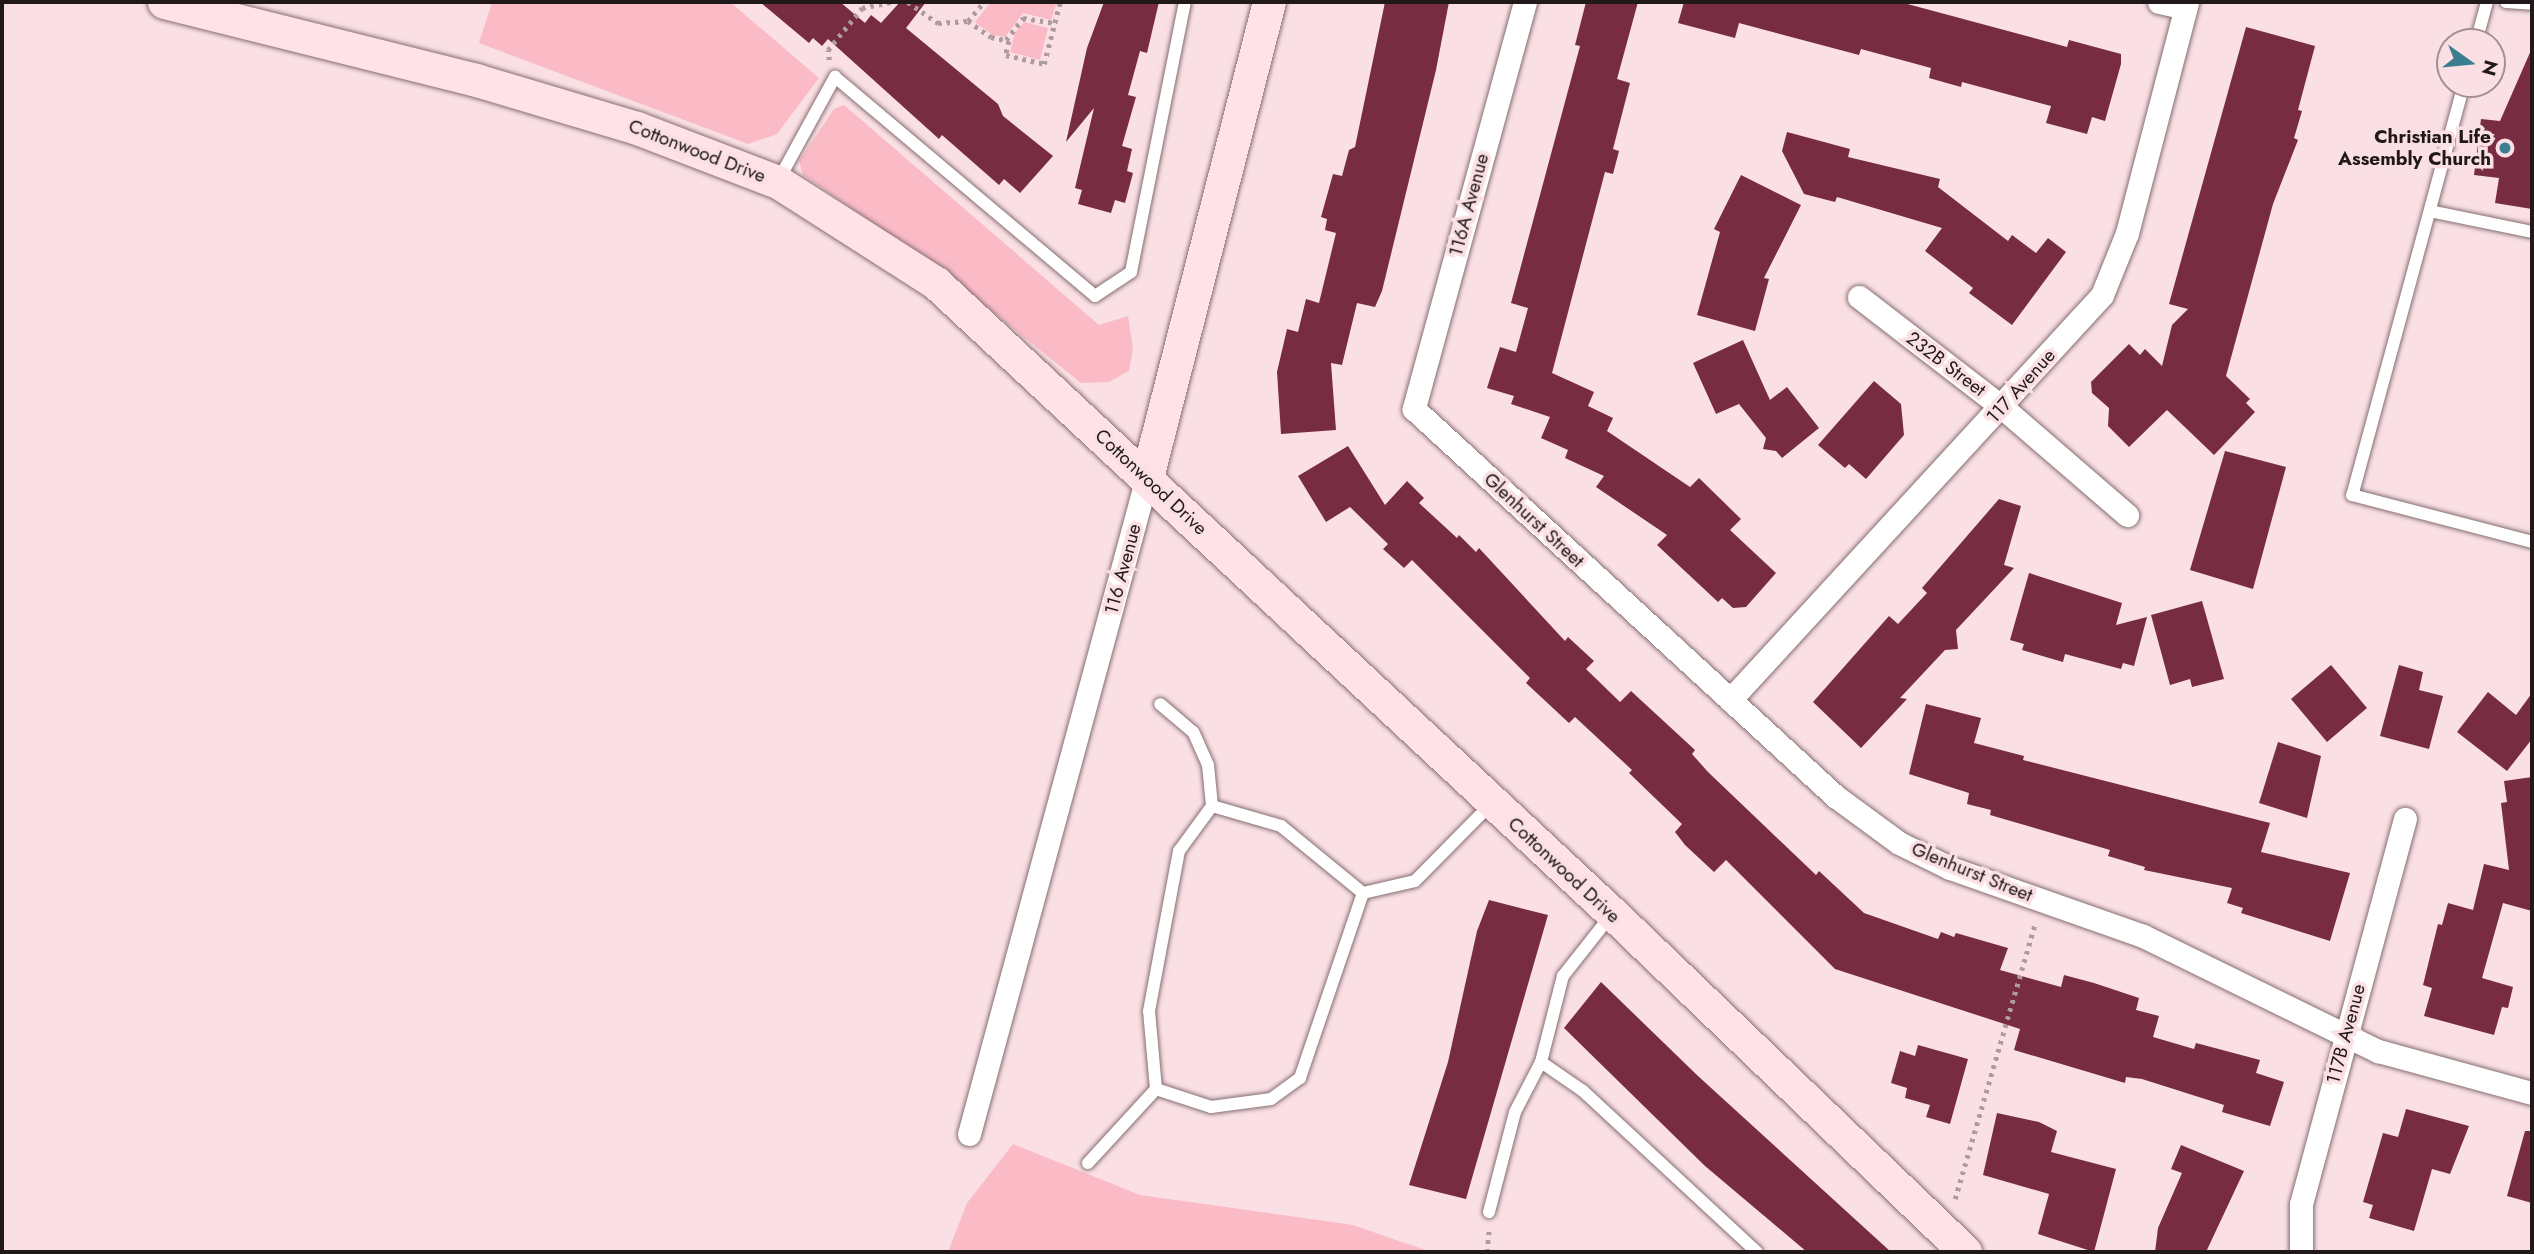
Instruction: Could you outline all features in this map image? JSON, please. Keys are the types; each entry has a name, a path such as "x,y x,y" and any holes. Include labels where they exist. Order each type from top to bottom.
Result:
{"street":[{"name":"Cottonwood Drive","path":"164,2 476,80 638,128 778,181 936,283 1613,914 1953,1244"},
{"name":"116 Avenue","path":"969,1134 1147,477 1269,2"},
{"name":"116A Avenue","path":"1414,409 1525,2"},
{"path":"2159,2 2186,5"},
{"name":"117 Avenue","path":"1730,700 2003,408 2091,309 2113,276 2186,5"},
{"name":"232B Street","path":"1859,298 2003,408 2127,515"},
{"name":"Glenhurst Street","path":"1414,409 1730,700 1873,827 1931,860 2143,936 2378,1051 2532,1093"},
{"name":"117B Avenue","path":"2301,1252 2301,1204 2405,819"}],"lane":[{"path":"778,181 835,78 1095,296 1131,272 1185,2"},
{"path":"2480,28 2487,2"},
{"path":"2506,2 2532,4"},
{"path":"2460,98 2352,495 2532,542"},
{"path":"2430,211 2532,232"},
{"path":"1088,1163 1156,1089 1149,1012 1180,851 1212,807 1208,765 1193,732 1160,704"},
{"path":"1363,894 1415,881 1492,803"},
{"path":"1212,807 1281,826 1363,894"},
{"path":"1156,1089 1211,1107 1271,1099 1300,1078 1363,894"},
{"path":"1489,1212 1515,1112 1541,1062 1563,976 1613,914"},
{"path":"1541,1062 1583,1091 1757,1252"}],"path":[{"path":"830,63 828,50 862,8 890,2"},
{"path":"908,2 937,23 968,21 991,37 1006,40"},
{"path":"968,21 984,2"},
{"path":"1054,23 1023,18 1006,40 1006,55 1044,64 1060,2"},
{"path":"1955,1199 2041,900"}],"shaded area":[{"path":"492,2 730,2 819,78 777,134 748,144 479,43"},
{"path":"991,2 1057,2 1051,20 1023,13 1005,37 992,35 975,22"},
{"path":"1024,22 1048,28 1040,60 1010,52 1015,33"},
{"path":"844,105 1099,325 1128,316 1133,349 1129,371 1109,382 1081,383 932,263 803,175 799,161 834,109"},
{"path":"1013,1144 1140,1195 1353,1225 1431,1252 948,1252 967,1203"}],"building":[{"path":"760,2 840,2 865,23 871,15 881,23 900,2 926,2 906,28 998,104 1003,116 1053,156 1020,193 1004,179 999,185 942,135 939,139 828,39 822,46 813,38 809,43"},
{"path":"1104,2 1159,2 1147,53 1140,51 1128,95 1136,97 1122,146 1132,149 1127,171 1133,173 1125,203 1115,200 1111,213 1078,204 1082,190 1075,188 1094,108 1066,142 1087,48"},
{"path":"1385,2 1449,2 1436,70 1382,291 1375,307 1357,303 1342,365 1331,363 1336,430 1281,434 1277,372 1287,329 1298,332 1306,299 1319,303 1336,233 1325,230 1327,219 1321,217 1333,174 1342,176 1349,150 1355,147"},
{"path":"1586,2 1638,2 1617,79 1630,83 1613,149 1619,151 1613,174 1605,172 1552,373 1594,392 1588,406 1613,418 1607,431 1690,487 1699,478 1741,519 1730,530 1776,573 1746,607 1733,608 1722,598 1718,602 1657,545 1667,535 1596,487 1604,476 1565,458 1568,450 1541,438 1550,417 1511,404 1514,396 1487,388 1500,347 1516,352 1528,308 1511,303 1580,46 1575,45"},
{"path":"1684,2 1900,2 2067,47 2069,40 2121,54 2121,64 2105,121 2092,117 2087,134 2046,123 2051,106 1962,82 1961,87 1929,78 1931,68 1861,49 1859,55 1739,23 1735,38 1678,23"},
{"path":"2246,27 2315,46 2298,110 2302,111 2294,138 2298,140 2273,204 2226,376 2250,399 2246,403 2255,412 2214,455 2167,410 2129,447 2108,426 2109,408 2092,393 2091,382 2129,344 2140,355 2145,349 2162,366 2172,325 2188,309 2169,304"},
{"name":"Christian Life Assembly Church","path":"2532,48 2532,209 2495,203 2499,178 2474,175 2481,119 2500,121"},
{"path":"1787,132 1850,149 1848,157 1940,179 1938,187 2008,241 2012,235 2036,253 2048,238 2066,252 2012,325 1969,293 1973,288 1925,251 1942,228 1837,197 1835,202 1804,194 1782,151"},
{"path":"1741,175 1801,205 1764,278 1769,279 1755,331 1697,315 1720,232 1714,229"},
{"path":"1743,340 1770,400 1787,387 1819,428 1782,458 1776,451 1763,449 1766,438 1739,404 1716,414 1693,363"},
{"path":"1874,381 1901,404 1904,435 1866,479 1849,464 1845,468 1818,445"},
{"path":"1348,446 1385,505 1407,481 1424,498 1419,503 1457,538 1459,535 1476,552 1479,548 1565,641 1568,637 1594,661 1586,669 1620,702 1631,691 1695,750 1692,754 1708,772 1816,875 1819,871 1864,913 1938,939 1941,932 1954,937 1956,933 2008,948 2000,970 2061,987 2064,975 2139,998 2136,1010 2159,1016 2153,1037 2194,1049 2196,1043 2260,1060 2256,1073 2284,1082 2270,1126 2222,1112 2224,1105 2142,1079 2126,1077 2125,1083 2014,1050 2020,1029 1835,969 1726,860 1714,872 1685,845 1675,832 1682,824 1629,773 1632,770 1575,717 1569,723 1526,683 1530,678 1412,560 1404,568 1383,549 1388,544 1350,507 1326,522 1298,476"},
{"path":"2225,451 2286,467 2253,589 2190,570"},
{"path":"1999,499 2021,506 2004,565 2014,568 1956,630 1958,649 1945,650 1900,698 1907,699 1861,748 1813,702 1889,616 1898,624 1927,593 1922,588"},
{"path":"2029,573 2122,603 2116,625 2147,617 2134,666 2123,663 2121,669 2065,654 2063,662 2022,650 2024,644 2010,640"},
{"path":"2202,601 2224,679 2192,687 2190,679 2170,685 2151,615"},
{"path":"2331,665 2367,708 2327,742 2291,699"},
{"path":"2399,665 2423,672 2419,690 2443,696 2429,749 2380,736"},
{"path":"2488,692 2516,715 2532,693 2532,739 2507,771 2457,732"},
{"path":"1926,704 1981,718 1974,743 2024,756 2023,760 2270,823 2261,852 2350,873 2330,941 2241,913 2243,908 2227,903 2232,888 2144,870 2145,867 2108,856 2110,850 1990,815 1991,810 1967,804 1969,793 1909,774"},
{"path":"2278,742 2321,756 2307,818 2259,803"},
{"path":"2532,777 2532,911 2503,903 2482,978 2513,987 2508,1008 2502,1007 2494,1035 2424,1016 2432,988 2423,985 2438,924 2442,925 2448,903 2473,910 2484,864 2509,870 2501,803 2507,802 2504,781"},
{"path":"1489,900 1548,915 1466,1199 1409,1185 1448,1062 1477,931"},
{"path":"1601,982 1698,1076 1891,1252 1807,1252 1705,1166 1564,1028"},
{"path":"1918,1045 1968,1059 1950,1124 1926,1117 1930,1105 1905,1098 1907,1088 1891,1083 1900,1051 1915,1056"},
{"path":"2406,1109 2469,1126 2450,1174 2432,1169 2414,1231 2369,1218 2373,1205 2363,1202 2383,1133 2398,1137"},
{"path":"1997,1113 2039,1122 2057,1131 2051,1152 2116,1169 2094,1252 2038,1234 2049,1194 1983,1175"},
{"path":"2525,1131 2532,1131 2532,1203 2507,1196"},
{"path":"2181,1145 2244,1171 2206,1252 2155,1252 2158,1228 2182,1173 2171,1169"}],"place":[{"name":"Christian Life Assembly Church","path":"2505,148"}]}
